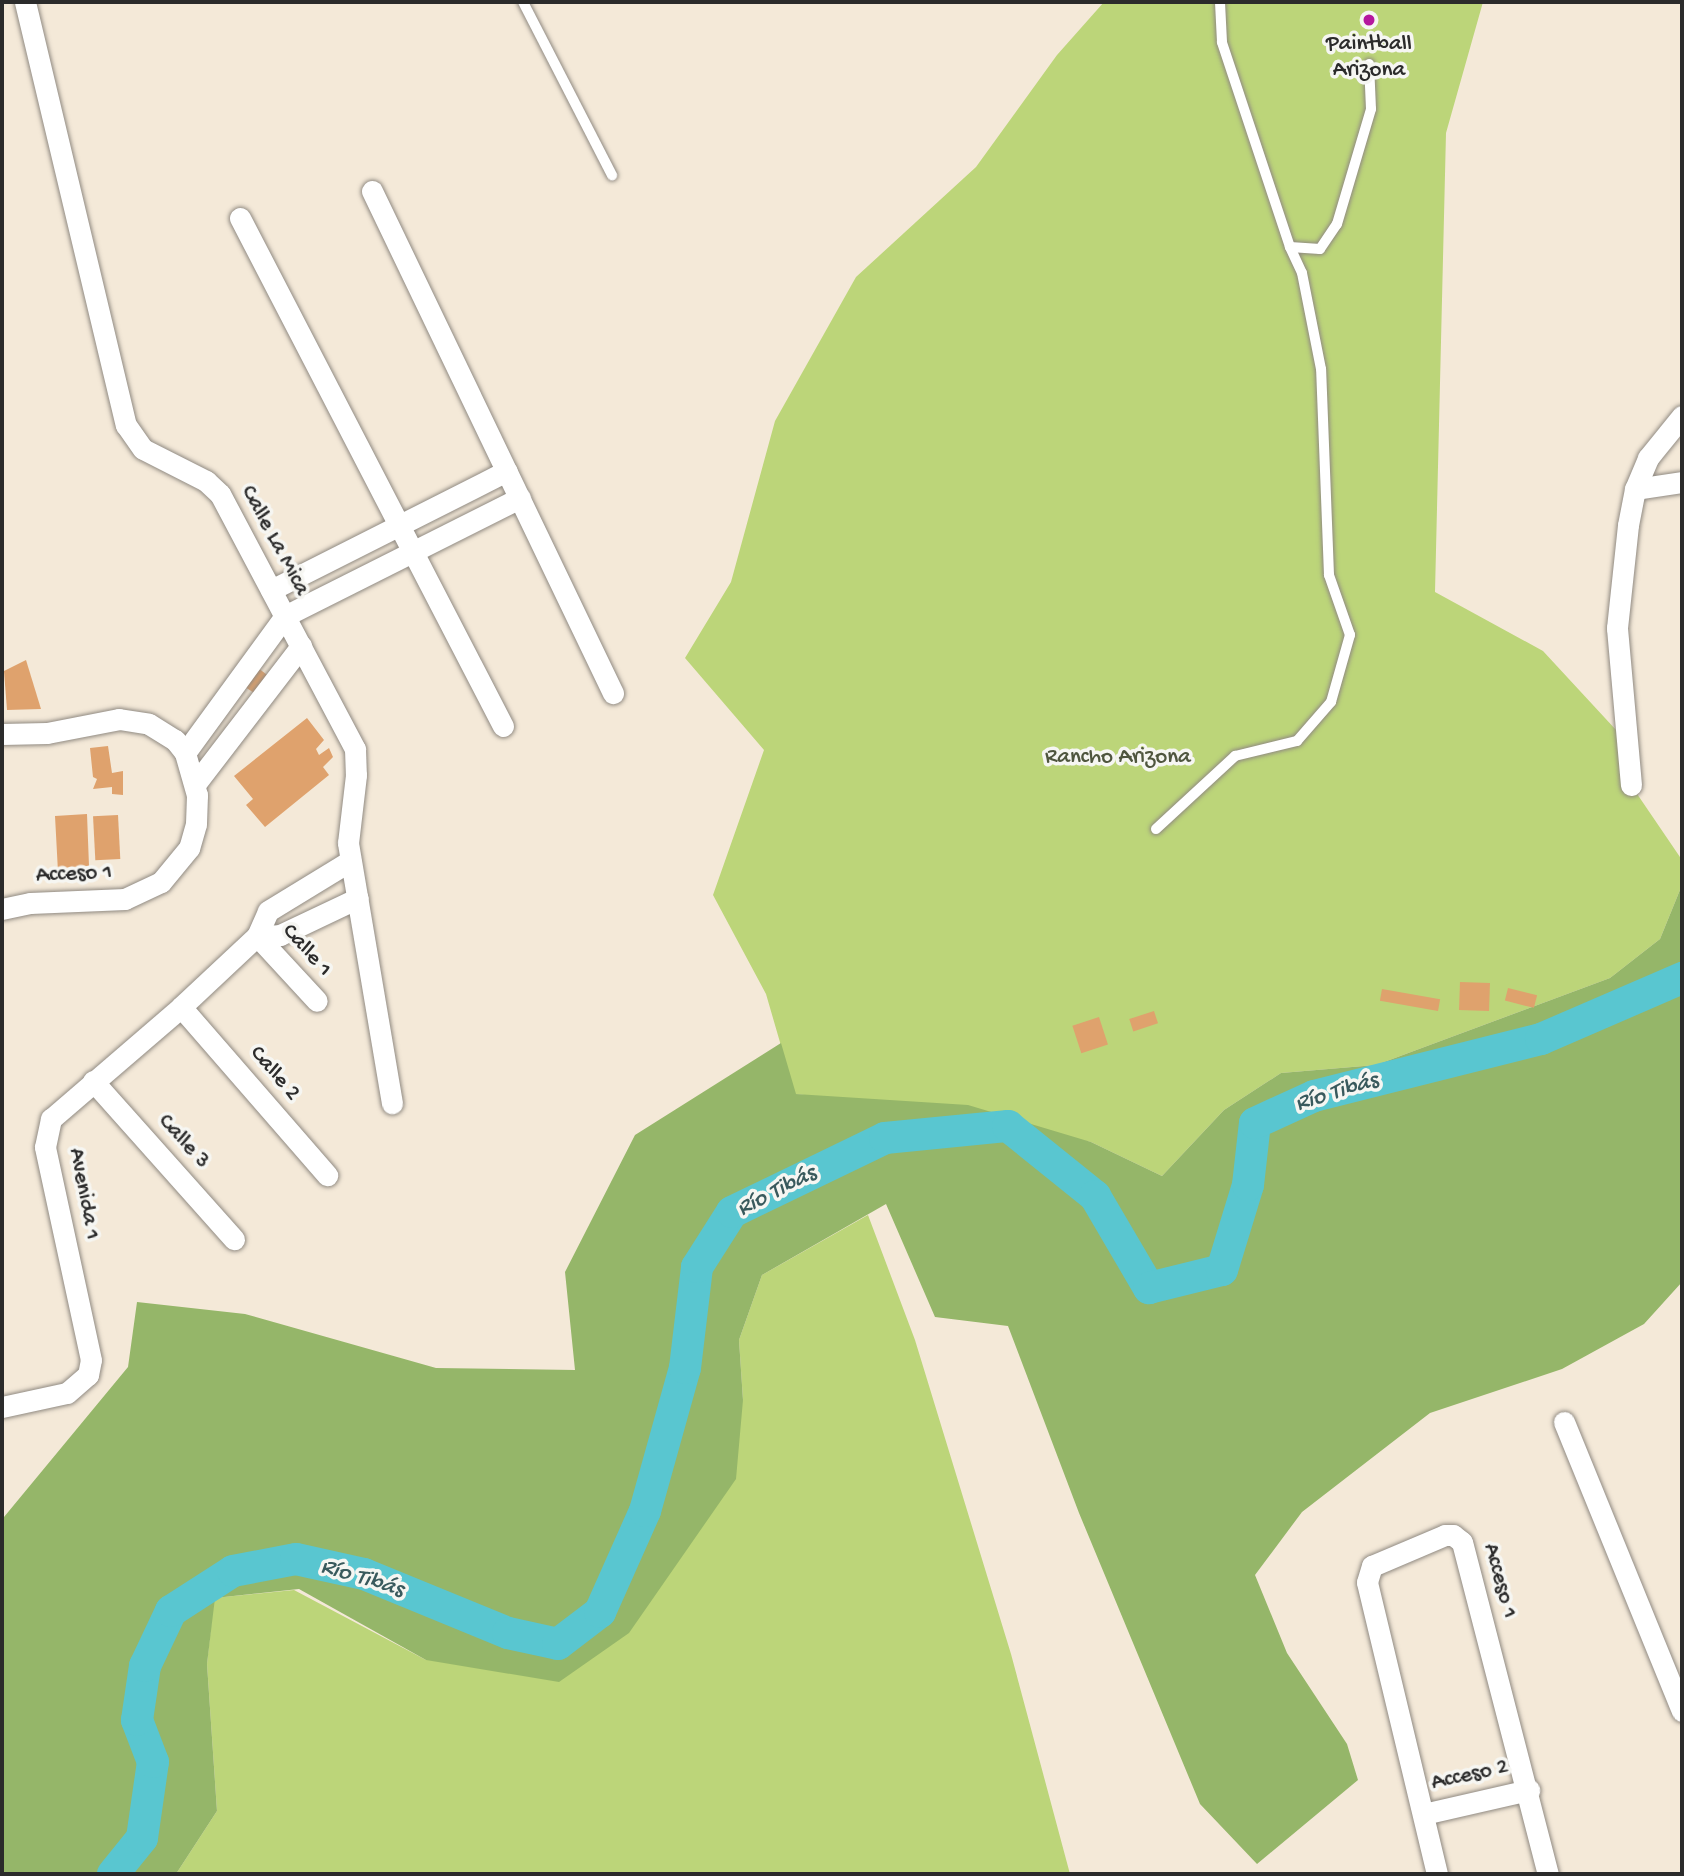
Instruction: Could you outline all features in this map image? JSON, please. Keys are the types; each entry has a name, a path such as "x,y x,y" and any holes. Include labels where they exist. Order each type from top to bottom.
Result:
{"street":[{"name":"Calle La Mica","path":"25,2 126,425 143,449 206,481 220,494 355,749 356,775 348,843 392,1103"},
{"path":"372,191 613,693"},
{"path":"240,218 503,726"},
{"path":"1631,785 1617,628 1626,536 1635,489 1648,458 1682,416"},
{"path":"271,590 507,471"},
{"path":"1635,489 1682,482"},
{"path":"185,753 285,616 520,498"},
{"path":"196,783 300,646"},
{"name":"Acceso 1","path":"2,734 47,733 102,721 134,720 163,730 185,753 196,783 196,824 189,848 161,882 125,899 30,903 2,909"},
{"name":"Avenida 1","path":"2,1407 67,1393 89,1375 91,1360 46,1147 51,1119 181,1007 257,936 268,911 350,861"},
{"path":"257,936 280,935 358,898"},
{"name":"Calle 1","path":"257,936 317,1001"},
{"name":"Calle 2","path":"181,1007 327,1175"},
{"name":"Calle 3","path":"93,1081 234,1239"},
{"path":"1563,1422 1682,1711"},
{"name":"Acceso 1","path":"1437,1874 1367,1582 1372,1566 1446,1535 1453,1535 1462,1542 1529,1790 1548,1874"},
{"name":"Acceso 2","path":"1424,1814 1529,1790"}],"lane":[{"path":"523,2 612,175"},
{"path":"1156,829 1235,756 1297,741 1331,702 1350,635 1329,575 1321,369 1302,273 1290,247 1222,42 1220,2"},
{"path":"1290,247 1320,249 1337,224 1371,110 1369,64"}],"green space":[{"name":"Rancho Arizona","path":"1104,2 1483,2 1446,133 1435,592 1543,651 1629,744 1631,785 1682,860 1682,885 1660,939 1610,978 1376,1065 1281,1073 1224,1110 1162,1176 1091,1142 861,1101 795,1094 766,994 713,895 764,750 685,658 731,582 775,421 856,277 976,167 1057,55"},
{"path":"1682,885 1682,1282 1644,1324 1562,1369 1430,1413 1302,1512 1255,1575 1287,1653 1347,1744 1358,1780 1257,1864 1200,1804 1079,1513 1008,1326 935,1317 886,1204 762,1275 739,1340 743,1400 736,1479 629,1633 559,1682 426,1660 299,1589 215,1598 207,1664 217,1811 176,1874 2,1874 4,1517 128,1367 137,1302 245,1314 436,1368 575,1370 565,1272 635,1135 781,1043 796,1094 968,1105 1091,1142 1162,1176 1224,1110 1281,1073 1376,1065 1610,978 1660,939"},
{"path":"868,1215 915,1340 1011,1654 1070,1874 176,1874 217,1811 207,1664 214,1598 294,1590 426,1660 743,1400 739,1340 762,1275"}],"building":[{"path":"26,660 41,709 7,710 4,671"},
{"path":"249,661 271,678 257,695 233,679"},
{"path":"307,718 324,740 316,749 319,755 329,748 333,757 323,767 329,775 265,827 246,805 253,799 234,776"},
{"path":"108,746 112,773 123,771 123,795 112,794 112,787 93,789 97,779 93,777 90,748"},
{"path":"87,814 89,866 79,867 78,873 58,872 55,816"},
{"path":"118,815 120,859 95,860 93,816"},
{"path":"1460,982 1490,983 1489,1011 1459,1010"},
{"path":"1508,988 1537,995 1534,1008 1505,1001"},
{"path":"1382,989 1440,999 1438,1011 1380,1001"},
{"path":"1154,1011 1158,1023 1133,1031 1129,1019"},
{"path":"1099,1017 1108,1045 1081,1053 1072,1026"}],"waterway":[{"name":"Río Tibás","path":"113,1874 142,1838 153,1762 137,1720 145,1666 171,1611 233,1571 296,1559 364,1574 508,1633 558,1644 600,1612 645,1511 685,1368 697,1267 732,1212 885,1138 1008,1126 1095,1196 1149,1288 1222,1270 1248,1185 1255,1123 1314,1096 1541,1039 1682,978"}],"place":[{"name":"Paintball Arizona","path":"1369,20"}]}
